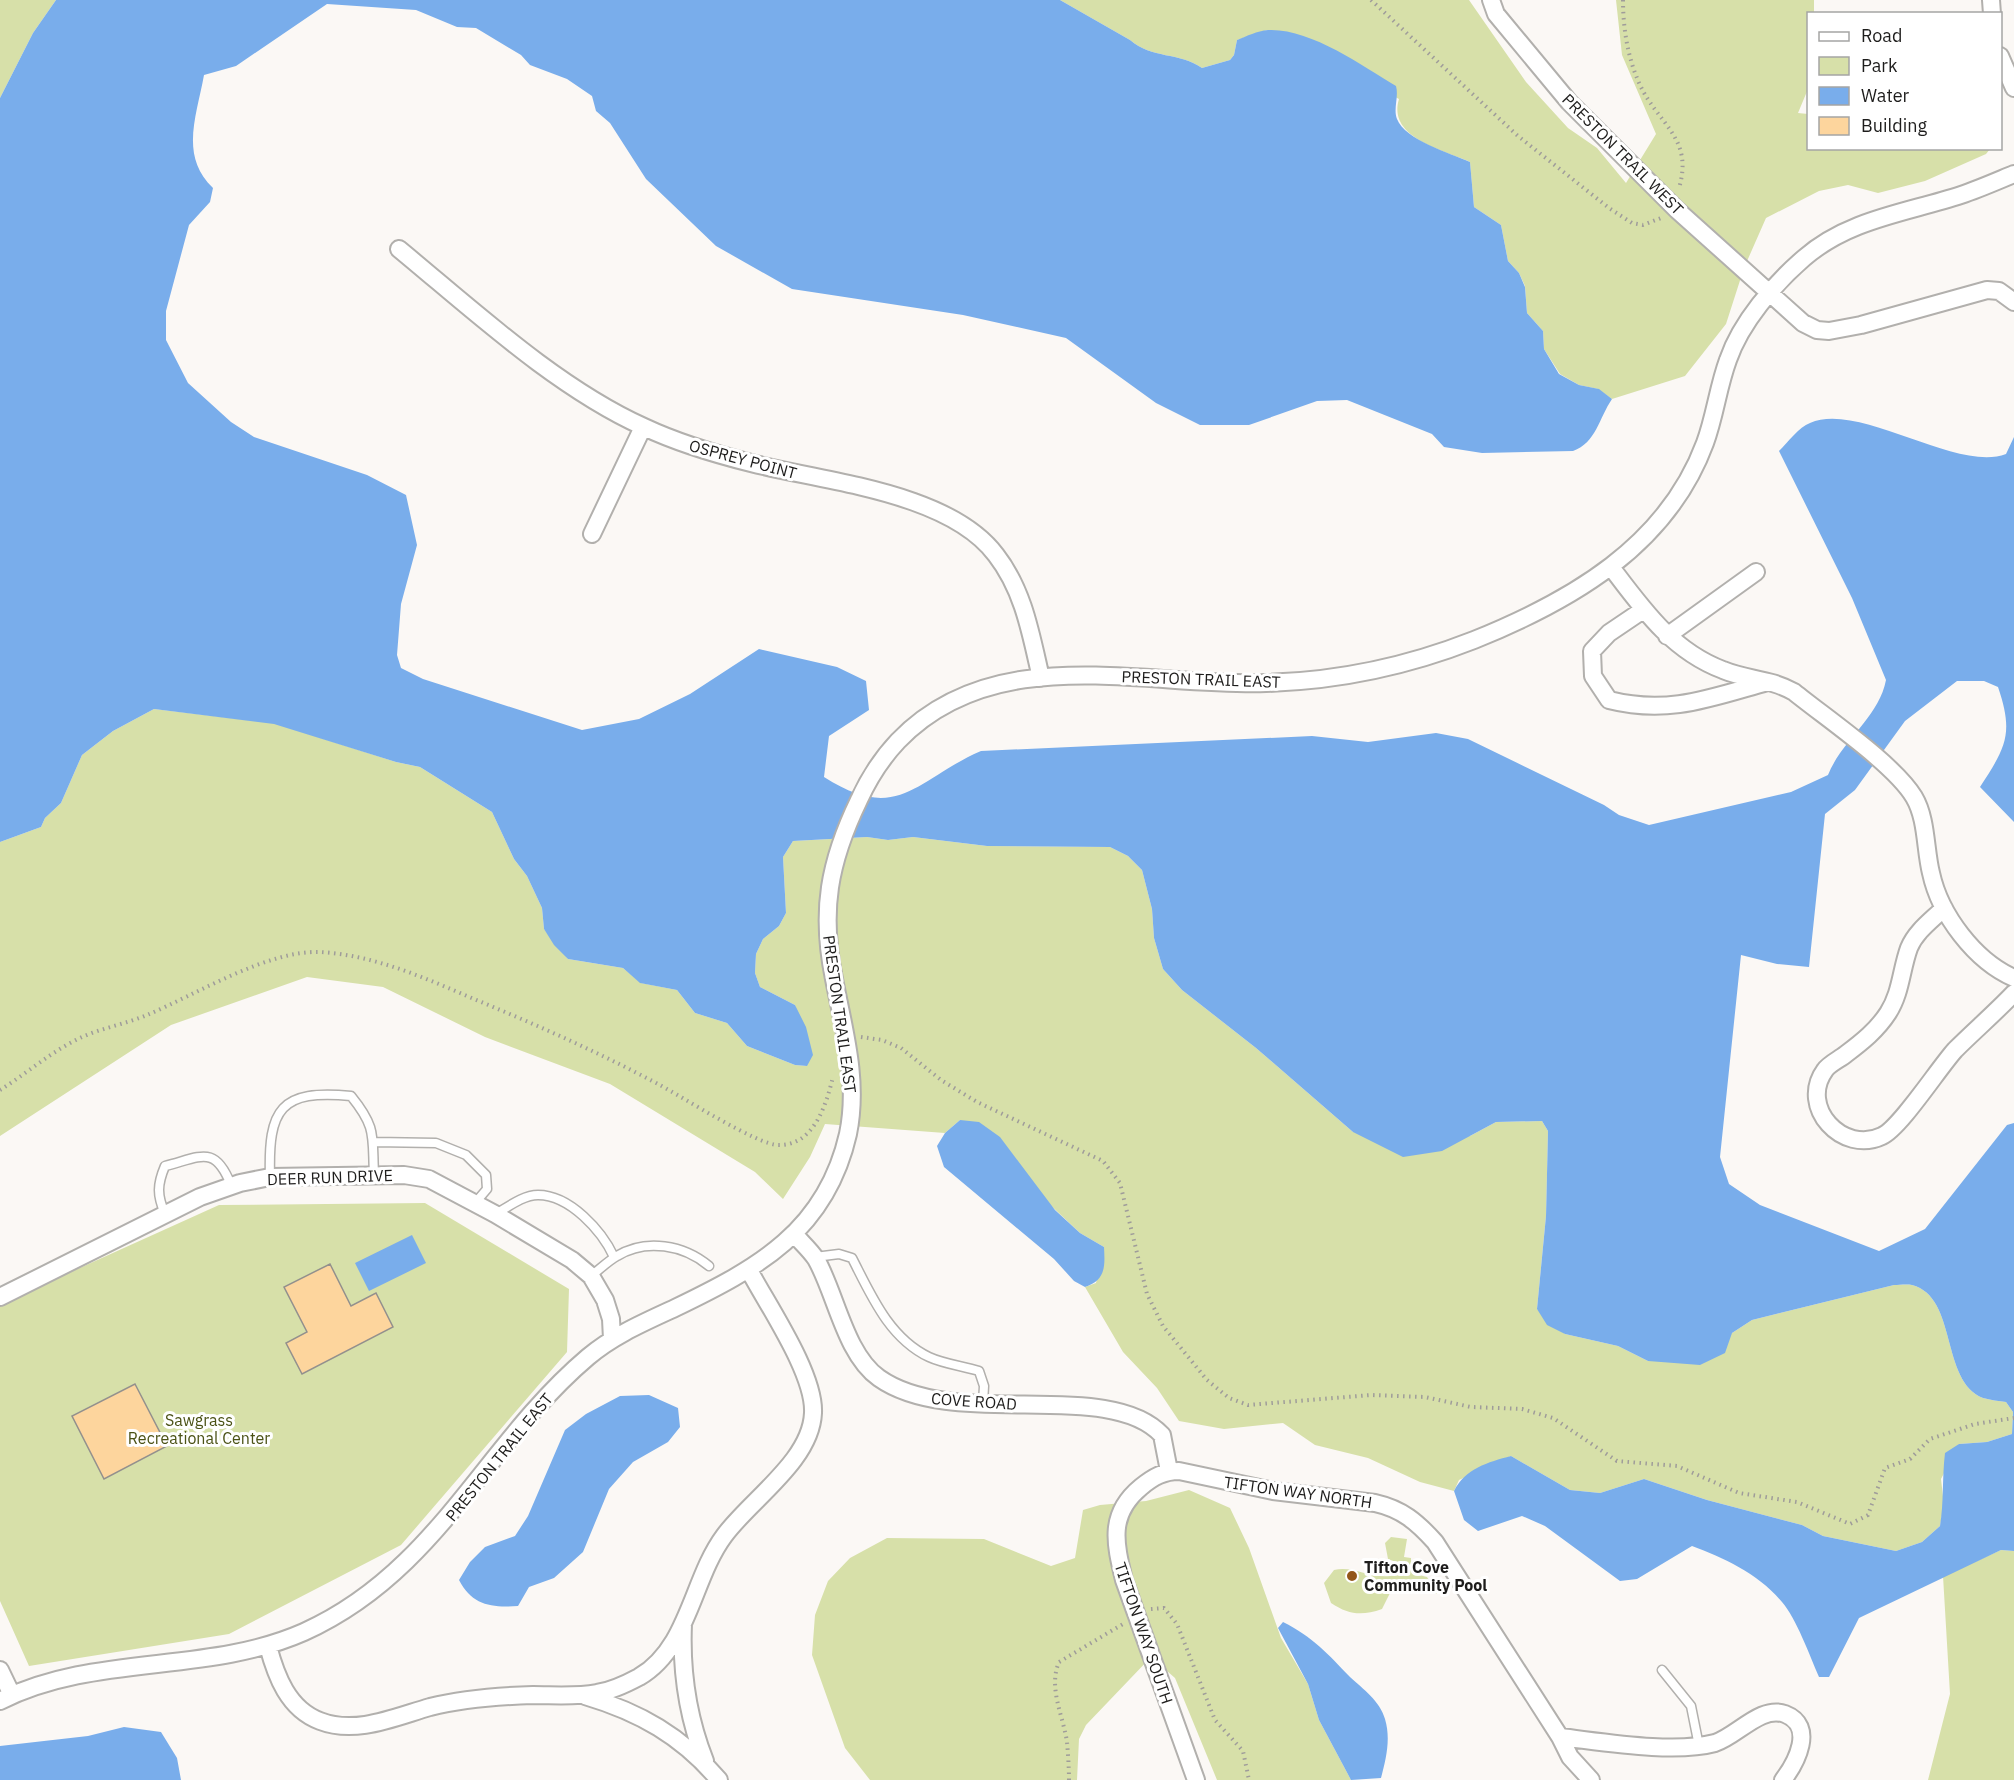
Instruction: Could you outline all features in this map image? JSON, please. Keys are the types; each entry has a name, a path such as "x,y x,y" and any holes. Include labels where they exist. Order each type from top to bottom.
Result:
{"street":[{"name":"PRESTON TRAIL WEST","path":"1491,0 1496,14 1569,102 1677,210 1803,323 1817,330 1829,331 1872,322 1987,291 1999,291 2014,302"},
{"path":"2002,58 2014,88"},
{"name":"PRESTON TRAIL EAST","path":"6,1698 81,1673 201,1661 268,1646 306,1631 341,1612 417,1553 444,1523 532,1412 572,1371 612,1340 749,1270 795,1235 816,1208 842,1158 852,1103 846,1035 828,944 828,885 837,848 860,798 885,756 906,733 935,712 972,693 999,684 1084,675 1258,684 1309,681 1410,662 1465,644 1532,616 1588,584 1611,567 1653,528 1678,497 1705,444 1732,349 1746,326 1787,274 1812,251 1841,232 1873,219 1962,194 2014,174"},
{"name":"OSPREY POINT","path":"399,249 568,384 643,427 691,446 750,463 915,502 960,522 980,537 997,556 1014,585 1027,617 1041,678"},
{"path":"592,534 610,491 643,427"},
{"path":"1611,567 1643,610 1667,636 1696,658 1723,670 1770,681 1794,692 1902,780 1915,799 1920,813 1931,876 1944,908 1956,928 1976,950 2002,973 2014,978"},
{"path":"1667,636 1756,572"},
{"path":"1643,610 1609,633 1592,651 1593,676 1610,700 1637,707 1684,705 1770,681"},
{"path":"1944,908 1918,932 1910,947 1899,990 1876,1029 1825,1069 1819,1082 1817,1097 1825,1122 1836,1132 1849,1139 1864,1141 1888,1133 1954,1052 2014,993"},
{"name":"DEER RUN DRIVE","path":"0,1297 165,1214 231,1185 270,1177 337,1177 374,1174 429,1179 495,1214 572,1260 591,1276 605,1300 611,1319 612,1340"},
{"name":"COVE ROAD","path":"795,1235 815,1257 853,1345 877,1376 904,1392 924,1398 1079,1407 1138,1417 1162,1435 1169,1471"},
{"path":"268,1646 275,1672 288,1695 310,1716 339,1725 396,1719 455,1702 531,1695 580,1695 616,1688 640,1676 667,1650 683,1624 705,1569 723,1537 746,1508 785,1470 806,1440 813,1414 812,1393 805,1373 749,1270"},
{"name":"TIFTON WAY NORTH","path":"1169,1471 1179,1471 1273,1491 1375,1503 1397,1510 1416,1521 1435,1542 1454,1570 1560,1737 1570,1757 1591,1780"},
{"name":"TIFTON WAY SOUTH","path":"1169,1471 1149,1480 1131,1496 1119,1514 1117,1554 1124,1580 1196,1780"},
{"path":"683,1624 686,1687 694,1729 708,1767"},
{"path":"0,1670 6,1698"},
{"path":"580,1695 616,1706 666,1730 708,1767 719,1780"},
{"path":"1560,1737 1631,1744 1699,1746 1727,1738 1766,1714 1786,1714 1794,1720 1800,1730 1801,1747 1796,1764 1784,1780"}],"lane":[{"path":"270,1177 269,1143 276,1116 292,1100 323,1093 351,1096 368,1117 375,1142 374,1174"},
{"path":"375,1142 436,1143 466,1155 486,1175 487,1189 475,1203"},
{"path":"165,1214 159,1198 158,1184 165,1166 201,1157 213,1157 223,1166 231,1185"},
{"path":"495,1214 521,1199 539,1195 558,1201 591,1221 607,1240 614,1257"},
{"path":"591,1276 614,1257 637,1248 658,1245 681,1249 709,1266"},
{"path":"815,1257 839,1254 852,1258 878,1307 901,1339 929,1357 979,1371 984,1386 983,1403"},
{"path":"1662,1670 1690,1706 1699,1746"}],"path":[{"path":"1371,0 1518,136 1622,218 1643,225 1654,222 1668,212"},
{"path":"1623,0 1625,28 1633,68 1641,87 1680,145 1683,164 1678,192"},
{"path":"0,1090 79,1038 144,1016 246,969 290,953 321,952 371,960 425,978 520,1018 658,1084 737,1128 777,1145 800,1140 815,1127 827,1101 833,1075 832,1066"},
{"path":"846,1035 882,1040 901,1048 940,1080 976,1102 1103,1161 1120,1183 1146,1294 1163,1326 1207,1380 1229,1398 1248,1406 1371,1395 1425,1397 1471,1407 1522,1409 1553,1418 1617,1461 1677,1466 1739,1493 1797,1502 1850,1524 1868,1515 1885,1468 1910,1460 1930,1439 1975,1424 2012,1418"}],"green space":[{"path":"0,0 56,0 33,33 0,98"},
{"path":"1060,0 1469,0 1526,82 1568,128 1597,148 1626,183 1656,134 1622,55 1616,0 1814,0 1814,12 1807,12 1807,91 1798,113 1807,114 1807,150 1989,150 1986,154 1925,181 1878,193 1848,185 1819,191 1766,218 1744,268 1726,324 1685,376 1612,399 1598,389 1579,385 1560,374 1544,349 1543,331 1527,313 1525,286 1519,273 1508,261 1501,225 1474,207 1470,162 1420,141 1409,133 1401,124 1397,112 1399,99 1267,30 1237,40 1234,55 1230,60 1202,68 1184,60 1147,50"},
{"path":"154,709 274,723 396,762 420,767 492,812 514,859 527,876 542,908 544,929 568,959 623,968 641,983 677,990 695,1013 727,1023 747,1046 795,1065 807,1066 795,1005 760,987 755,973 756,954 763,939 779,926 786,913 783,857 793,841 867,837 888,840 913,837 987,846 1110,847 1128,856 1142,870 1152,909 1154,938 1163,969 1182,990 1256,1048 1353,1132 1470,1136 1496,1122 1542,1121 1548,1131 1546,1216 1537,1309 1565,1334 1618,1346 1648,1361 1732,1333 1752,1320 1894,1285 1912,1285 1926,1293 1936,1305 1960,1375 1969,1389 1983,1398 2006,1402 2013,1412 2012,1434 1987,1442 1959,1444 1941,1479 1944,1505 1940,1526 1922,1542 1896,1551 1823,1536 1802,1525 1707,1500 1644,1479 1600,1493 1570,1490 1511,1456 1459,1480 1454,1491 1420,1482 1368,1458 1315,1445 1283,1423 1224,1429 1179,1421 1157,1388 1123,1352 1085,1287 1096,1283 1104,1247 1080,1233 960,1120 945,1133 825,1124 810,1157 783,1199 755,1172 610,1084 485,1037 383,987 307,977 171,1025 0,1136 0,842 41,827 45,818 61,803 82,755 113,731"},
{"name":"Sawgrass Recreational Center","path":"425,1203 569,1289 567,1352 401,1545 229,1634 29,1666 0,1601 0,1304 219,1205"},
{"path":"1189,1490 1230,1508 1249,1548 1281,1638 1308,1684 1319,1720 1351,1780 1217,1780 1175,1678 1151,1657 1086,1725 1079,1739 1077,1780 870,1780 845,1748 812,1655 815,1615 828,1581 850,1558 887,1538 984,1539 1051,1566 1075,1558 1083,1510 1100,1505 1146,1501"},
{"name":"Tifton Cove Community Pool","path":"1391,1537 1407,1539 1404,1557 1411,1558 1411,1565 1420,1565 1419,1575 1427,1577 1437,1594 1399,1588 1399,1583 1391,1591 1382,1609 1362,1613 1350,1612 1331,1603 1324,1583 1334,1570 1342,1569 1379,1576 1396,1575 1396,1562 1388,1559 1385,1543"},
{"path":"2001,1550 2014,1551 2014,1780 1928,1780 1950,1694 1943,1576"}],"water":[{"path":"56,0 1060,0 1138,46 1193,63 1202,68 1230,60 1234,55 1237,40 1268,30 1284,31 1318,41 1335,49 1396,86 1396,115 1402,127 1429,145 1470,162 1474,207 1501,225 1508,261 1519,273 1525,287 1527,313 1543,331 1544,349 1559,374 1579,385 1599,389 1612,399 1592,436 1581,447 1573,451 1482,453 1444,447 1432,434 1347,400 1317,401 1249,425 1200,425 1156,403 1066,338 963,315 792,289 716,246 646,179 610,123 596,111 592,96 567,79 530,65 521,55 476,28 457,27 416,10 327,4 236,66 204,75 195,120 193,149 203,176 213,188 210,202 189,225 166,311 166,340 188,383 231,422 254,437 367,475 406,495 417,545 401,604 397,655 401,668 423,679 582,730 639,719 690,694 759,649 837,667 866,681 869,710 829,736 824,777 850,791 871,797 889,797 906,792 981,751 1312,736 1368,742 1436,733 1468,739 1604,805 1619,815 1649,825 1791,792 1828,775 1834,762 1876,706 1886,680 1852,598 1779,451 1806,425 1830,419 1854,421 1935,447 1986,457 2006,454 2014,437 2014,822 1980,787 1996,761 2005,740 2006,717 1998,687 1984,681 1957,681 1905,721 1855,790 1825,814 1809,967 1777,964 1741,955 1720,1157 1729,1184 1760,1205 1879,1251 1925,1229 2007,1125 2014,1123 2014,1551 2001,1550 1859,1618 1829,1677 1819,1677 1797,1627 1782,1602 1752,1575 1716,1556 1692,1546 1637,1579 1620,1581 1545,1526 1522,1516 1478,1531 1464,1520 1454,1491 1464,1477 1471,1472 1486,1464 1511,1456 1570,1490 1600,1493 1644,1479 1707,1500 1802,1525 1823,1536 1896,1551 1922,1542 1940,1526 1945,1453 1959,1444 1987,1442 2012,1434 2013,1412 2006,1402 1983,1398 1969,1389 1960,1375 1936,1305 1926,1293 1912,1285 1894,1285 1752,1320 1732,1333 1725,1353 1700,1365 1648,1361 1618,1346 1565,1334 1547,1325 1537,1309 1546,1216 1548,1131 1542,1121 1496,1122 1442,1151 1403,1157 1353,1132 1256,1048 1182,990 1163,969 1154,938 1152,909 1142,870 1128,856 1110,847 987,846 913,837 888,840 867,837 793,841 783,857 786,913 779,926 763,939 756,954 755,973 760,987 795,1005 806,1027 813,1055 807,1066 795,1065 747,1046 727,1023 695,1013 677,990 640,983 623,968 568,959 554,945 544,929 542,908 527,876 514,859 492,812 420,767 396,762 274,724 154,709 113,731 82,755 61,803 45,818 41,827 0,842 0,98 33,33"},
{"path":"960,1120 979,1122 1000,1137 1055,1210 1080,1233 1104,1247 1103,1272 1097,1280 1085,1287 1074,1281 1054,1259 944,1167 937,1146 945,1133"},
{"path":"412,1235 426,1263 369,1291 355,1263"},
{"path":"649,1395 678,1408 680,1427 668,1442 633,1462 609,1489 583,1552 554,1578 529,1587 518,1606 491,1605 476,1600 470,1595 459,1580 470,1562 485,1547 515,1536 528,1516 565,1430 586,1414 620,1396"},
{"path":"1283,1622 1320,1646 1370,1696 1383,1713 1388,1741 1381,1778 1351,1780 1319,1720 1308,1684 1278,1628"},
{"path":"124,1727 161,1732 177,1758 181,1780 0,1780 0,1746 88,1736"}],"building":[{"path":"330,1264 351,1306 376,1293 393,1327 302,1374 286,1343 307,1332 284,1287"},
{"path":"135,1384 167,1446 104,1479 72,1416"}],"place":[{"name":"Tifton Cove Community Pool","path":"1352,1576"}]}
